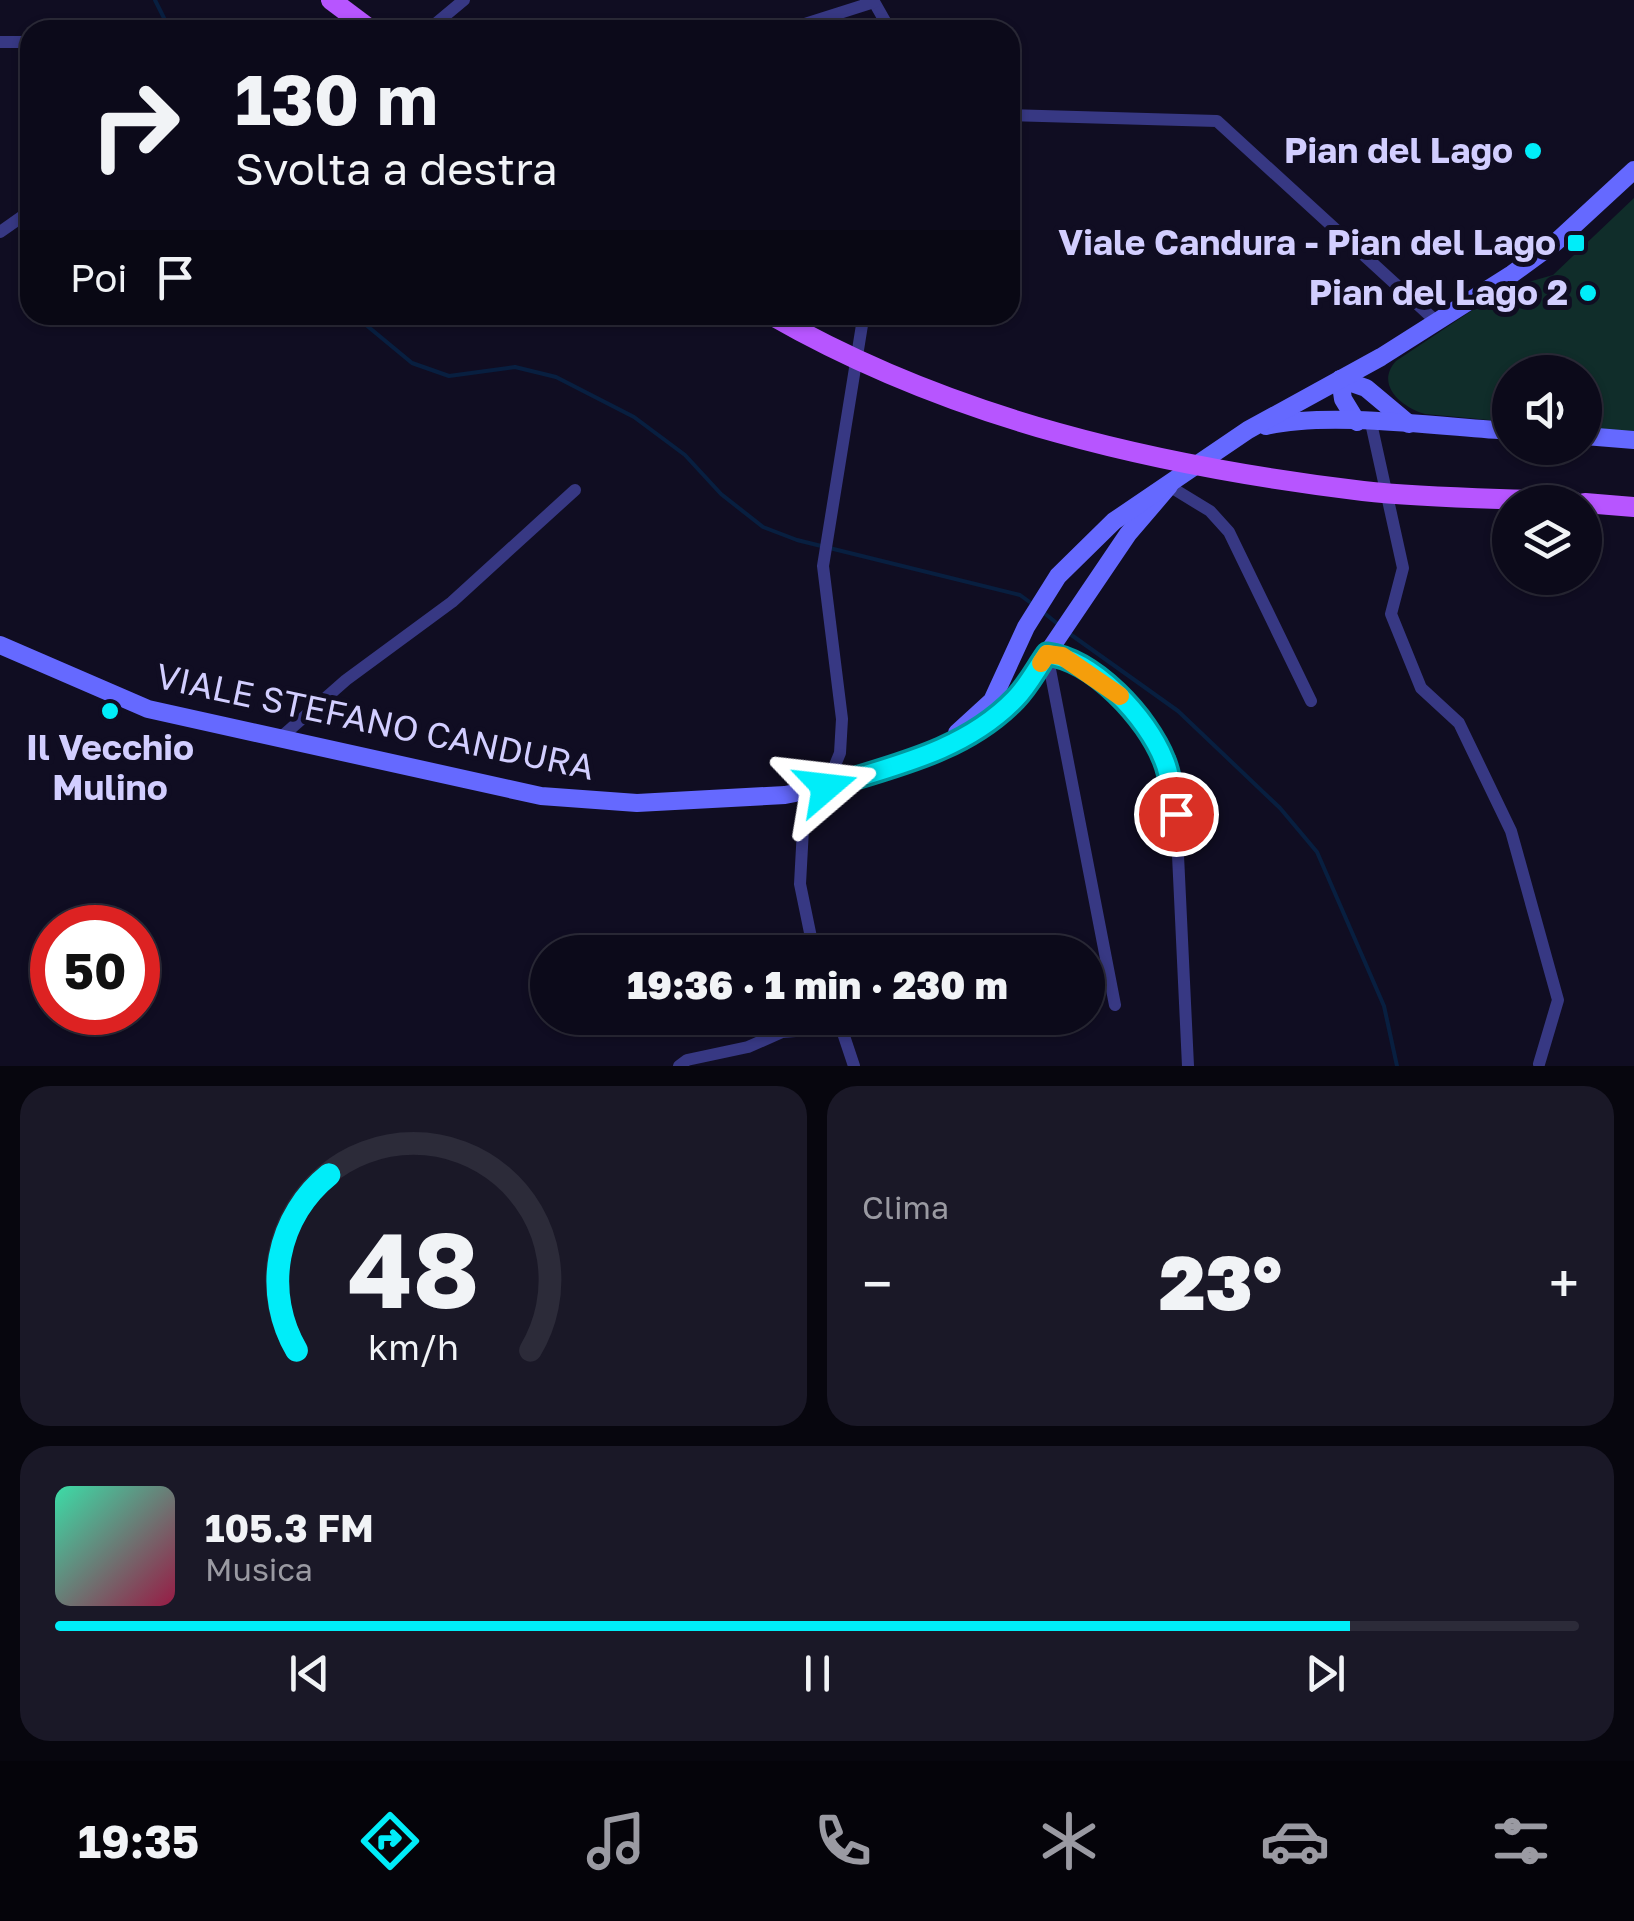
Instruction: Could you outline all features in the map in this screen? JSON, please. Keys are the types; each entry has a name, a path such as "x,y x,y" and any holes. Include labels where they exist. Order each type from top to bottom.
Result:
{"main road":[{"path":"332,0 358,20"},
{"path":"1169,486 1248,430 1381,358 1556,242 1634,170"},
{"path":"789,325 838,353 924,391 1095,444 1223,470 1366,491 1492,498"},
{"path":"1380,399 1377,381 1381,358"},
{"path":"1340,379 1366,388 1409,424"},
{"path":"1340,379 1343,400 1364,423"},
{"path":"1248,430 1283,422 1492,430"},
{"path":"1602,437 1634,440"},
{"name":"VIALE STEFANO CANDURA","path":"924,755 967,726 992,701 1046,594 1088,544 1169,486"},
{"name":"VIALE STEFANO CANDURA","path":"0,645 137,706 445,777 572,800 638,804 805,792 924,755 973,736 994,719 1019,696 1128,534 1169,486"},
{"path":"1602,504 1634,507"}],"street":[{"path":"440,20 464,0"},
{"path":"816,20 874,1"},
{"path":"1020,116 1217,121 1438,322"},
{"path":"826,787 840,754 842,720 822,566 862,325"},
{"path":"1364,423 1403,568 1391,614 1421,688 1459,723 1510,832 1558,1000 1538,1064"},
{"path":"1169,486 1210,511 1229,532 1311,701"},
{"path":"278,739 346,680 452,602 575,490"},
{"path":"1050,649 1115,1005"},
{"path":"1050,649 1125,700 1165,761 1176,814 1188,1066"},
{"path":"805,792 800,884 810,935"},
{"path":"679,1066 687,1060 748,1047 775,1035"},
{"path":"843,1035 854,1066"}],"green space":[{"path":"1634,198 1634,433 1602,430 1602,355 1492,355 1492,420 1425,414 1408,407 1394,394 1388,379 1396,361 1504,289 1553,275"}],"waterway":[{"path":"155,0 165,20"},
{"path":"366,325 412,363 449,376 515,367 556,377 634,417 685,455 721,494 763,527 797,540 1020,595 1031,603"},
{"path":"1043,612 1059,625"},
{"path":"1070,634 1178,711 1280,808 1317,852 1384,1006 1397,1066"}],"slow traffic":[{"path":"1041,663 1047,654 1062,656 1120,696"}],"place":[{"name":"Pian del Lago","path":"1533,151"},
{"name":"Viale Candura - Pian del Lago","path":"1576,243"},
{"name":"Pian del Lago 2","path":"1588,293"},
{"name":"Il Vecchio Mulino","path":"110,711"}],"route":[{"path":"826,787 973,736 1019,696 1047,654 1062,656 1085,670 1125,700 1143,722 1165,761 1176,814"}]}
